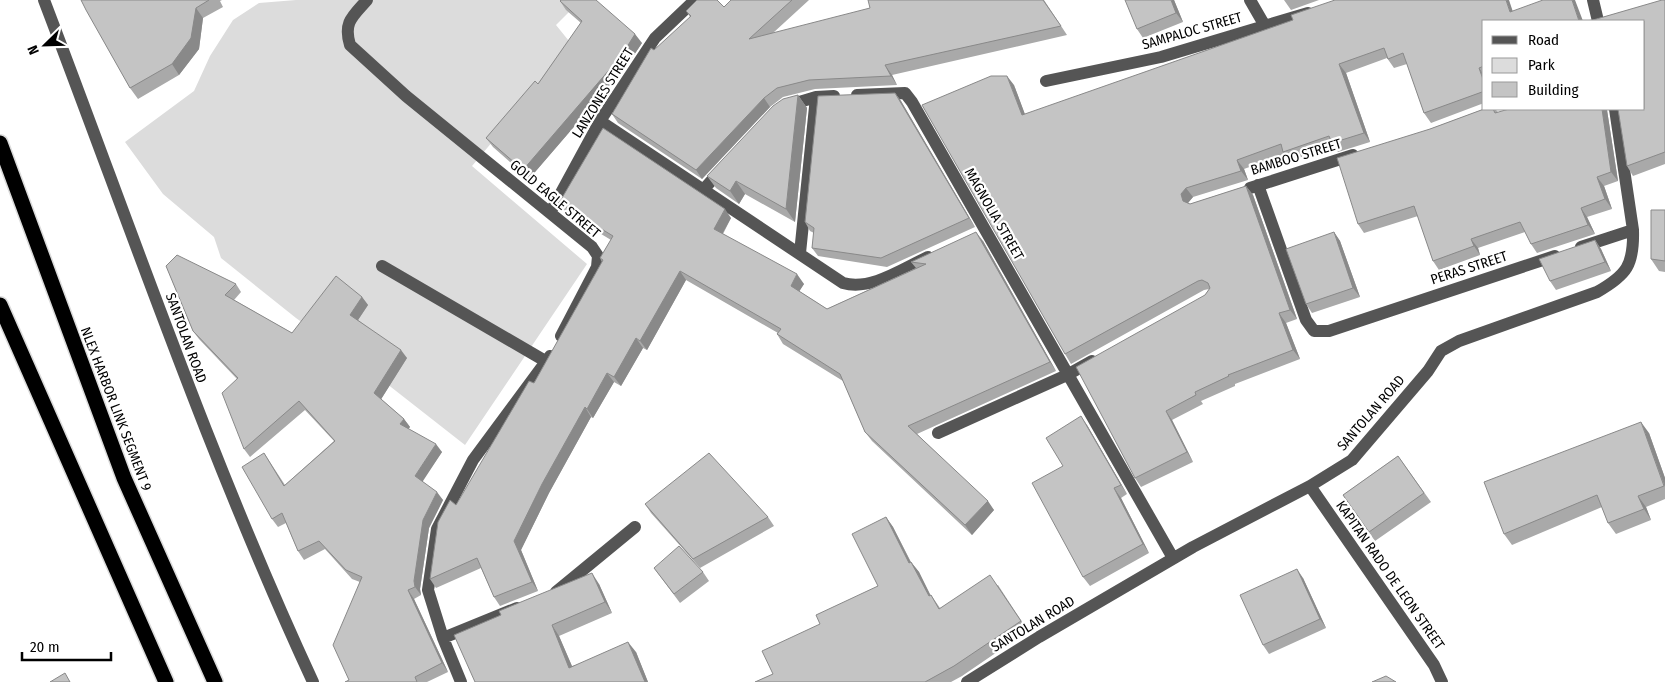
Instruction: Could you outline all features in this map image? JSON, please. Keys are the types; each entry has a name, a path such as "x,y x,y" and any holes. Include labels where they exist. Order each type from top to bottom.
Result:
{"highway":[{"name":"NLEX HARBOR LINK SEGMENT 9","path":"2,146 124,478 215,682"},
{"path":"0,305 166,682"}],"street":[{"name":"SANTOLAN ROAD","path":"44,0 209,443 281,614 313,682"},
{"name":"GOLD EAGLE STREET","path":"367,0 348,22 347,33 350,45 406,96 592,247 598,256 597,267 547,362 473,460 437,529 428,590 443,638 462,682"},
{"name":"LANZONES STREET","path":"550,213 600,121 655,38 695,0"},
{"path":"1250,0 1264,26"},
{"path":"1593,0 1598,20"},
{"name":"SAMPALOC STREET","path":"1046,80 1161,57 1321,9"},
{"name":"MAGNOLIA STREET","path":"776,113 788,104 816,97 905,93 987,230 1067,375 1173,558"},
{"path":"800,253 816,97"},
{"name":"SANTOLAN ROAD","path":"967,682 1039,636 1173,558 1310,486 1352,460 1428,371 1441,351 1459,341 1596,292 1616,282 1630,266 1634,249 1633,230 1615,110"},
{"path":"600,121 843,283 856,287 867,285 944,250"},
{"name":"BAMBOO STREET","path":"1240,191 1362,152"},
{"path":"704,189 730,161"},
{"name":"PERAS STREET","path":"1258,185 1306,320 1314,331 1328,331 1633,230"},
{"path":"970,238 987,230"},
{"path":"382,266 547,362"},
{"path":"938,433 1067,375 1099,357"},
{"name":"KAPITAN RADO DE LEON STREET","path":"1310,486 1434,665 1442,682"},
{"path":"443,638 558,592 635,527"}],"green space":[{"path":"296,0 581,0 556,25 573,46 472,166 587,264 465,445 382,380 296,318 221,258 214,237 163,194 125,142 194,91 210,56 233,20 259,3"}],"building":[{"path":"81,0 209,0 196,8 191,38 172,64 130,88"},
{"path":"561,0 596,0 635,34 622,55 523,170 486,138 535,81 538,84 582,21"},
{"path":"697,0 717,0 724,7 731,0 792,0 749,39 870,8 868,0 1043,0 1061,26 885,65 891,76 809,80 777,88 764,98 696,170 612,114 651,48 654,50 691,16 686,11"},
{"path":"1125,0 1171,0 1176,13 1137,29"},
{"path":"1335,0 1506,0 1510,12 1543,0 1572,0 1579,20 1482,20 1482,67 1479,68 1482,76 1482,92 1424,113 1403,53 1388,59 1384,48 1339,64 1364,133 1332,143 1329,136 1283,152 1281,144 1237,160 1241,171 1186,188 1181,194 1183,201 1190,204 1246,186 1290,310 1279,313 1293,350 1228,375 1195,392 1196,395 1166,411 1187,452 1135,478 1076,367 1205,295 1210,288 1208,283 1202,280 1198,281 1065,354 922,105 991,76 1007,76 1022,115 1293,20 1291,15"},
{"path":"1665,0 1665,152 1627,166 1618,110 1645,110 1645,20 1593,20"},
{"path":"895,93 969,218 881,258 812,248 814,228 805,222 818,96"},
{"path":"798,95 786,209 736,181 730,191 707,176 773,106 783,99"},
{"path":"1482,110 1494,110 1495,113 1506,110 1602,110 1611,172 1597,177 1605,199 1581,208 1588,225 1531,244 1520,222 1471,239 1474,246 1433,261 1414,206 1358,224 1337,158 1430,129"},
{"path":"603,128 725,209 714,229 797,274 791,286 827,309 926,264 911,262 976,232 1050,362 908,426 988,501 965,525 865,432 840,374 777,334 781,329 680,271 640,341 636,338 614,377 607,373 587,409 585,407 542,484 514,541 532,582 494,597 477,558 430,579 438,522 450,500 456,505 529,381 534,383 603,260 600,258 613,236 559,203"},
{"path":"1651,210 1665,210 1665,261 1651,259"},
{"path":"1334,232 1353,288 1306,304 1286,249"},
{"path":"1595,240 1605,262 1550,281 1539,259"},
{"path":"177,255 236,284 225,295 292,333 336,276 362,297 350,315 401,350 374,393 404,419 400,424 436,444 415,476 437,492 423,520 414,581 415,587 408,590 442,663 415,677 417,682 345,682 349,680 333,645 362,577 346,570 319,541 298,551 282,513 272,519 242,467 264,453 284,486 335,441 299,401 244,449 222,393 238,378 193,331 166,266"},
{"path":"1081,416 1121,485 1114,488 1143,544 1083,577 1032,483 1063,466 1046,438"},
{"path":"1641,422 1664,486 1638,496 1644,509 1608,523 1597,495 1504,534 1484,482"},
{"path":"709,453 768,517 693,559 645,504"},
{"path":"1398,456 1424,493 1369,532 1343,495"},
{"path":"886,517 909,563 911,562 929,596 931,595 939,609 990,575 1021,621 954,666 925,682 755,682 773,674 762,651 820,624 816,615 878,586 852,534"},
{"path":"679,546 703,572 674,594 654,568"},
{"path":"1297,569 1320,619 1263,645 1240,595"},
{"path":"592,573 605,602 552,625 569,668 628,642 645,682 475,682 454,635 501,615 499,611"},
{"path":"65,673 70,682 50,682"},
{"path":"1386,676 1396,682 1372,682"}]}
